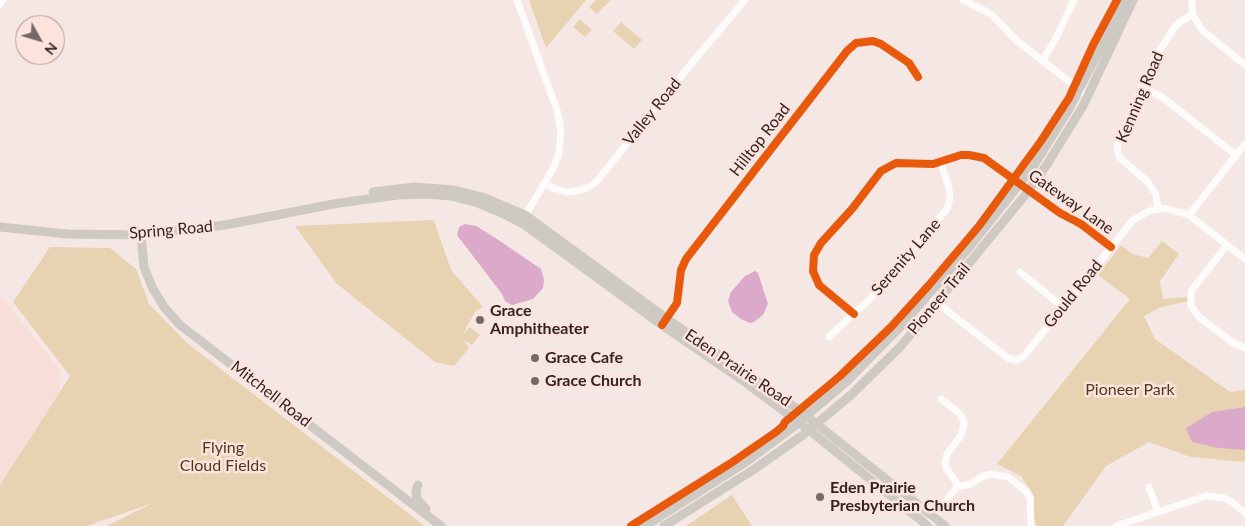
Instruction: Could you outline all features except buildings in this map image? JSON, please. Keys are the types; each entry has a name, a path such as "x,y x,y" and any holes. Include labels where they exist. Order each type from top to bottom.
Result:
{"main road":[{"name":"Pioneer Trail","path":"645,526 746,462 807,416 862,366 928,296 1021,183 1052,138 1080,90 1125,0"},
{"name":"Pioneer Trail","path":"664,526 753,470 813,427 846,400 889,358 937,303 1029,190 1061,143 1088,96 1133,0"},
{"name":"Spring Road","path":"0,227 67,234 141,235 225,225 339,203 362,194 385,190 428,187 466,192 493,201 523,219"},
{"name":"Eden Prairie Road","path":"523,219 799,422 813,427 945,526"},
{"name":"Mitchell Road","path":"141,235 144,266 152,287 164,307 180,325 440,525"},
{"name":"Eden Prairie Road","path":"664,322 807,416 813,427 928,525"},
{"path":"418,485 417,500 440,525"}],"street":[{"path":"0,4 3,0"},
{"path":"518,0 560,122 561,142 554,167 523,219"},
{"name":"Valley Road","path":"545,183 553,188 567,192 590,187 597,181 690,64 745,0"},
{"path":"963,0 991,14 1011,37 1088,96"},
{"path":"1042,61 1056,40 1074,0"},
{"path":"1192,0 1192,14 1206,34 1245,65"},
{"name":"Kenning Road","path":"1158,208 1156,195 1148,182 1123,162 1117,152 1118,141 1150,67 1170,32 1182,19 1192,14"},
{"name":"Hilltop Road","path":"664,322 677,303 681,270 686,259 847,51 856,43 873,41 881,44 909,63 918,77"},
{"path":"1142,87 1162,97 1236,156"},
{"path":"1189,215 1245,144"},
{"name":"Gateway Lane","path":"854,314 819,285 813,271 812,262 817,249 885,168 896,163 925,164 941,162 961,155 977,156 990,161 1060,213 1081,224 1111,247"},
{"name":"Serenity Lane","path":"829,337 872,297 947,209 950,199 949,189 941,162"},
{"path":"1158,208 1172,209 1189,215 1245,259"},
{"name":"Gould Road","path":"928,296 1016,363 1024,356 1133,220 1158,208"},
{"path":"1227,244 1191,292 1191,306 1199,317 1232,342 1245,348"},
{"path":"1020,272 1063,307"},
{"path":"941,399 958,412 964,423 962,434 947,454 945,463 957,487"},
{"path":"928,525 957,487 971,484 983,476 991,474 1008,476 1026,491 1030,498 1031,526"},
{"path":"1149,487 1158,512"},
{"path":"1116,526 1198,498 1216,496 1232,502 1245,512"}],"shaded area":[{"path":"465,224 476,226 541,269 544,280 543,288 533,299 512,305 505,301 502,294 457,235 459,227"},
{"path":"755,271 758,273 768,304 763,315 750,323 732,312 728,301 731,292 745,276"},
{"path":"0,295 61,371 59,392 0,485"},
{"path":"1245,407 1245,450 1219,448 1192,442 1186,428 1212,412"}],"green space":[{"path":"529,0 586,0 546,48"},
{"path":"596,0 611,0 597,14 589,7"},
{"path":"580,19 592,30 585,37 573,27"},
{"path":"621,22 642,40 634,49 613,31"},
{"path":"434,220 451,270 483,307 475,312 463,334 470,327 480,335 472,345 463,339 469,348 454,366 435,362 337,284 295,226"},
{"name":"Pioneer Park","path":"1162,241 1179,254 1160,281 1163,299 1189,297 1189,301 1161,307 1144,316 1155,339 1230,392 1245,390 1245,462 1191,457 1149,442 1106,466 1063,526 1036,526 1034,519 1034,496 1021,476 997,464 1130,299 1098,275 1121,245 1132,254 1148,258"},
{"name":"Flying Cloud Fields","path":"50,247 110,248 136,269 149,304 187,343 425,526 106,526 153,503 87,526 0,526 0,485 70,376 13,302"},
{"path":"732,495 752,526 686,526"}],"cycle path":[{"path":"631,526 731,463 776,432 785,422 840,376 891,327 979,226 1041,141 1069,98 1093,45 1117,0"},
{"path":"662,325 677,303 681,270 686,259 847,51 856,43 873,41 881,44 909,63 918,77"},
{"path":"854,314 819,285 813,271 814,255 821,243 852,209 881,171 896,163 933,164 961,155 984,158 1060,213 1081,224 1111,247"}],"place":[{"name":"Grace Amphitheater","path":"480,320"},
{"name":"Grace Cafe","path":"535,358"},
{"name":"Grace Church","path":"535,381"},
{"name":"Eden Prairie Presbyterian Church","path":"820,497"}]}
